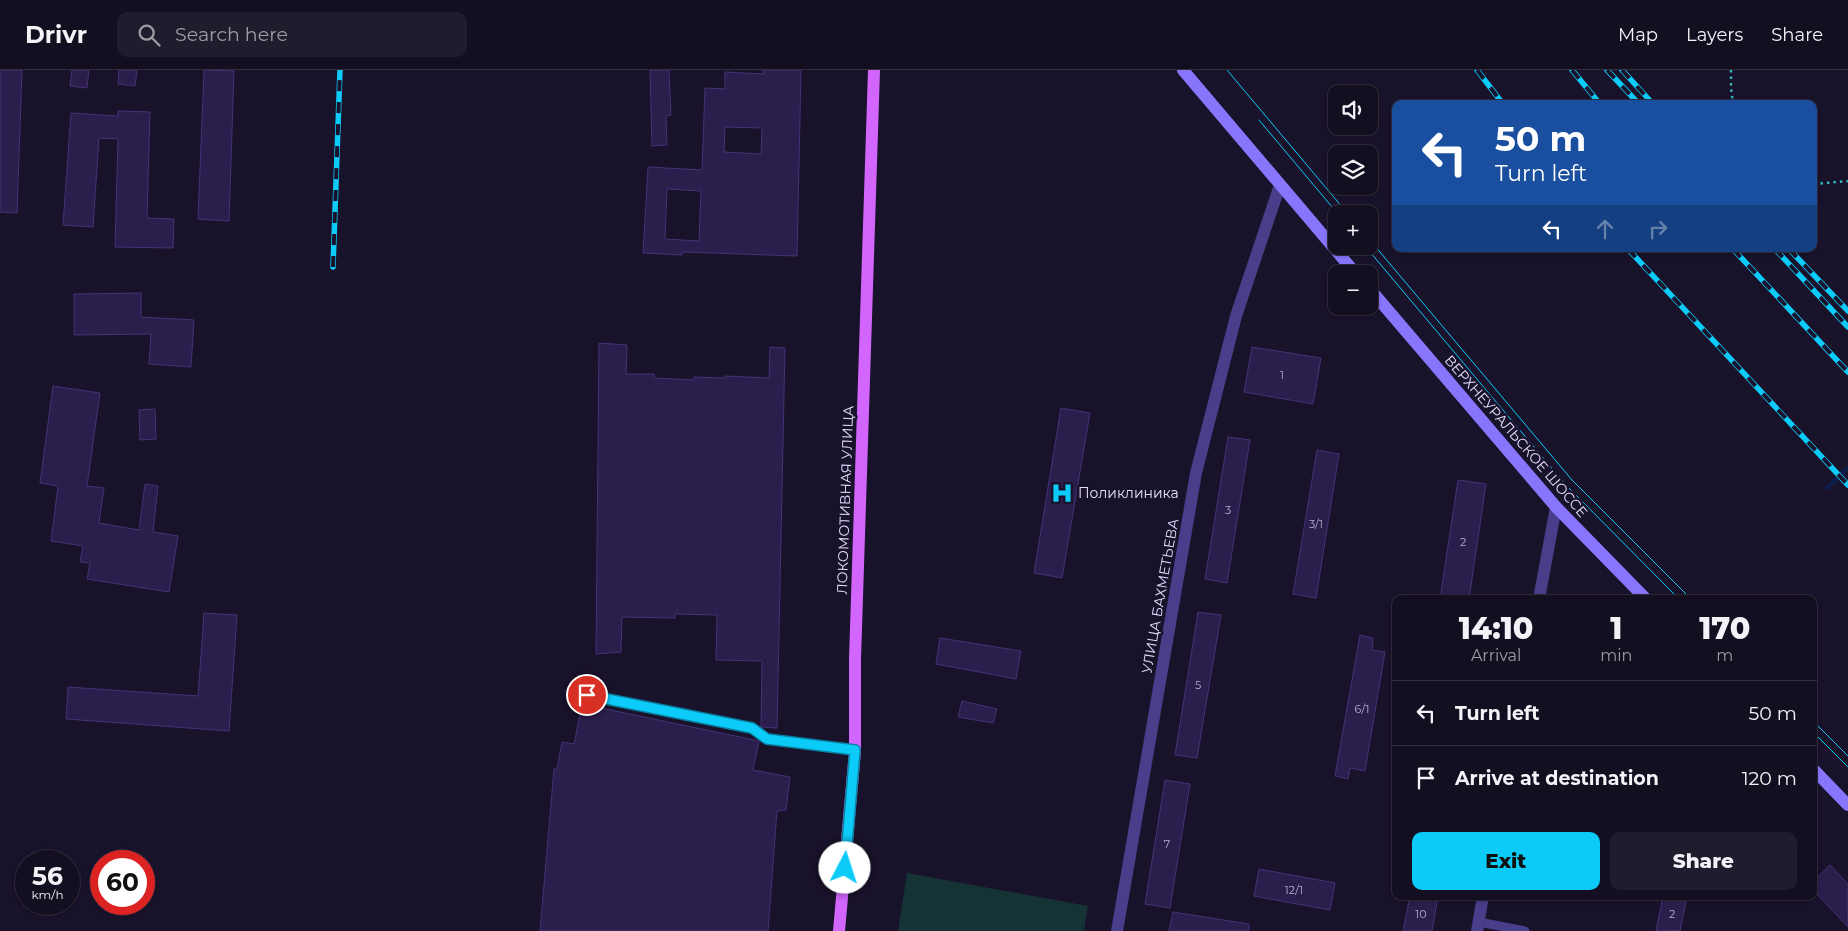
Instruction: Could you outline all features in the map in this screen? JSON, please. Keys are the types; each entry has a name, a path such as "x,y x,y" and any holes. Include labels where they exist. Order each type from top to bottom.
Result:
{"main road":[{"name":"ЛОКОМОТИВНАЯ УЛИЦА","path":"839,931 855,750 855,659 874,70"},
{"path":"1183,70 1348,265"},
{"name":"ВЕРХНЕУРАЛЬСКОЕ ШОССЕ","path":"1378,299 1556,507 1642,595"},
{"path":"1817,773 1848,806"}],"street":[{"name":"УЛИЦА БАХМЕТЬЕВА","path":"1117,931 1196,473 1236,316 1280,185"},
{"path":"1540,595 1556,507"},
{"path":"1478,926 1482,900"}],"lane":[{"path":"587,695 752,728 767,739 855,750"},
{"path":"1478,926 1525,931"}],"path":[{"path":"1731,70 1732,100"},
{"path":"1817,184 1848,180"}],"green space":[{"path":"907,873 1088,906 1084,931 898,931"}],"building":[{"path":"0,70 22,70 17,213 0,212"},
{"path":"72,70 89,70 87,88 70,86"},
{"path":"119,70 137,70 135,86 118,84"},
{"path":"204,70 234,71 229,221 198,219"},
{"path":"650,70 669,70 671,115 666,116 667,145 652,146"},
{"path":"763,70 801,70 797,256 682,252 682,255 643,253 648,167 702,170 705,88 725,89 725,72 763,74","holes":["725,127 762,128 761,154 724,152","667,189 701,191 699,241 665,239"]},
{"path":"118,111 150,112 147,218 174,219 173,248 115,247 118,139 99,138 93,227 63,225 71,113 118,116"},
{"path":"141,293 141,317 194,320 191,367 149,364 151,334 74,335 74,294"},
{"path":"599,343 627,345 626,374 654,374 654,378 694,380 694,377 725,378 725,376 769,378 770,347 785,348 777,728 761,727 762,661 716,660 717,615 675,614 675,618 622,617 621,652 596,654"},
{"path":"1252,347 1321,358 1313,404 1244,392"},
{"path":"53,386 100,393 87,486 104,488 99,523 139,530 145,484 158,486 153,532 178,536 169,592 87,579 90,563 80,562 83,546 51,541 58,486 40,483"},
{"name":"Поликлиника","path":"1061,408 1090,413 1062,578 1034,573"},
{"path":"155,409 156,439 140,440 139,410"},
{"path":"1228,437 1250,440 1227,583 1205,579"},
{"path":"1317,450 1339,454 1316,598 1293,594"},
{"path":"1458,480 1486,484 1470,595 1441,595"},
{"path":"1198,612 1221,615 1197,758 1175,755"},
{"path":"204,613 237,615 229,731 66,719 68,687 198,696"},
{"path":"1360,635 1373,638 1372,650 1385,652 1365,771 1350,768 1348,779 1335,776"},
{"path":"940,638 1021,651 1016,679 936,664"},
{"path":"962,701 997,709 993,723 958,717"},
{"path":"582,704 759,741 753,770 790,777 786,810 777,811 768,931 540,931 554,769 557,769 562,742 574,744"},
{"path":"1165,780 1190,784 1170,908 1145,904"},
{"path":"1830,865 1848,884 1848,927 1817,894 1817,878"},
{"path":"1259,869 1335,883 1330,910 1254,896"},
{"path":"1409,900 1437,900 1432,931 1403,931"},
{"path":"1662,900 1686,900 1680,931 1656,931"},
{"path":"1173,912 1249,924 1249,931 1169,931"}],"waterway":[{"path":"1827,488 1848,468"}],"tram line":[{"path":"1227,70 1340,205"},
{"path":"1259,120 1330,205"},
{"path":"1378,250 1572,480 1687,595"},
{"path":"1373,255 1566,485 1675,595"},
{"path":"1817,725 1848,756"},
{"path":"1817,736 1848,767"}],"railway":[{"path":"333,267 340,70"},
{"path":"1477,70 1500,100"},
{"path":"1572,70 1597,100"},
{"path":"1607,70 1635,100"},
{"path":"1622,70 1649,100"},
{"path":"1631,252 1848,485"},
{"path":"1736,252 1848,372"},
{"path":"1778,252 1848,327"},
{"path":"1792,252 1848,311"}],"place":[{"name":"Поликлиника","path":"1062,493"}],"route":[{"path":"587,695 752,728 767,739 855,750 845,868"}]}
